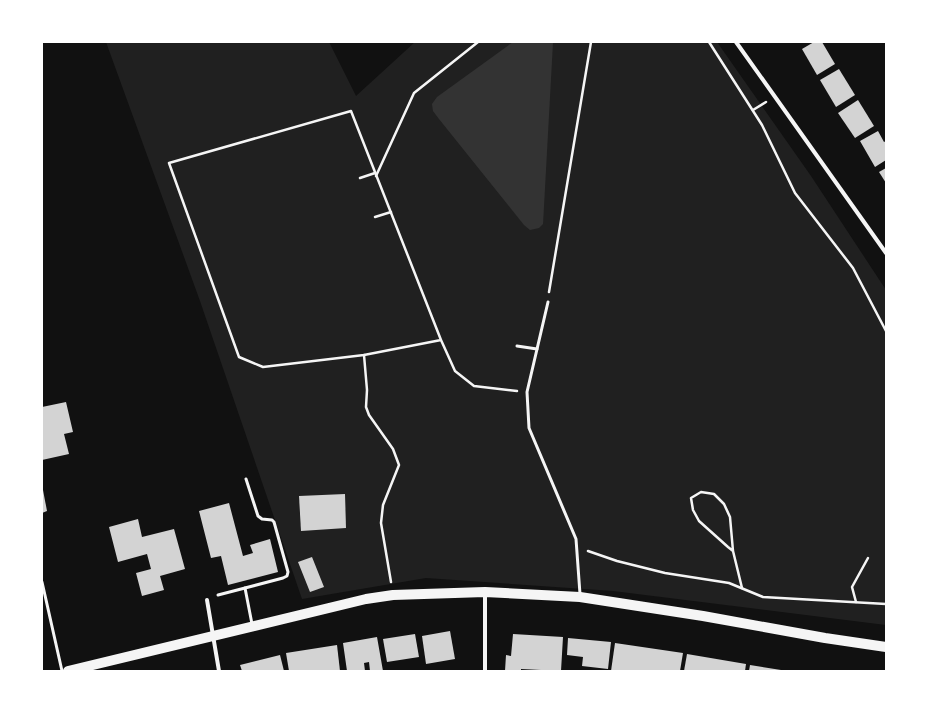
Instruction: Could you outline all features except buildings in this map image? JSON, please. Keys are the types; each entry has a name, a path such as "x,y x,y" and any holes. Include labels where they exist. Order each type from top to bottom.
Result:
{"main road":[{"path":"68,671 366,598 393,595 485,592 580,597 886,647"}],"street":[{"path":"736,42 886,253"},
{"path":"485,592 485,671"},
{"path":"207,600 219,671"}],"lane":[{"path":"548,302 527,392 529,428 576,539 580,597"},
{"path":"517,346 537,349"},
{"path":"218,595 283,578 287,576 288,572 274,522 272,520 262,519 258,516 246,479"},
{"path":"42,582 62,671"},
{"path":"245,588 253,625"}],"path":[{"path":"376,175 414,93 478,42"},
{"path":"548,302 591,42"},
{"path":"709,42 762,125 795,193 854,268 886,331"},
{"path":"753,110 776,97"},
{"path":"441,340 364,355 263,367 239,357 169,163 351,111 441,340 455,371 474,386 527,392"},
{"path":"360,178 376,175"},
{"path":"375,217 390,212"},
{"path":"364,355 367,390 366,407 369,416 393,449 399,465 383,505 381,523 393,595"},
{"path":"733,550 700,520 693,510 692,498 701,492 714,494 724,504 730,517 733,550 742,588"},
{"path":"577,547 617,561 665,573 729,583 763,597 886,604"},
{"path":"856,602 852,587 868,558"}],"shaded area":[{"path":"106,42 329,42 356,96 415,42 717,42 811,176 886,290 886,625 613,591 426,578 302,599 200,301"},
{"path":"513,42 553,42 543,224 539,228 530,230 524,225 439,119 433,111 432,104 437,97"}]}
